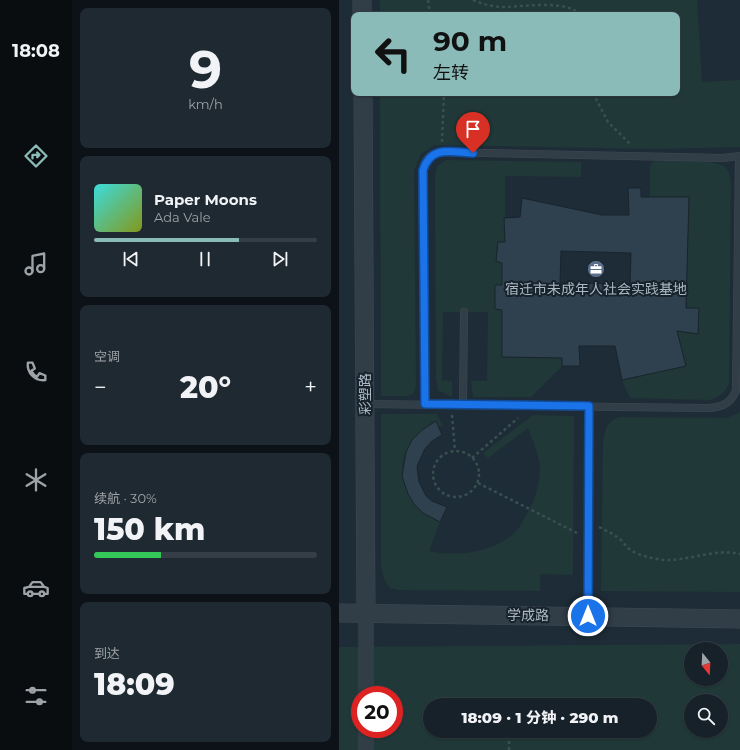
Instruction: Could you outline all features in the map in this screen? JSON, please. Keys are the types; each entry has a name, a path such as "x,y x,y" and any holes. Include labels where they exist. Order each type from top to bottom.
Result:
{"street":[{"path":"362,0 362,12"},
{"name":"彩塑路","path":"363,96 366,686"},
{"name":"学成路","path":"339,613 740,619"},
{"path":"366,738 366,750"}],"lane":[{"path":"365,404 708,408 725,405 733,399 736,392 739,156 642,156 442,152 431,155 425,162 422,176 425,404"},
{"path":"463,405 464,312"},
{"path":"588,616 589,406"}],"path":[{"path":"428,0 430,12"},
{"path":"473,0 491,6 508,7 549,1 566,2 574,6 577,12"},
{"path":"442,152 444,96"},
{"path":"595,96 608,122 642,156"},
{"path":"451,404 455,451"},
{"path":"472,458 532,406"},
{"path":"448,452 463,452 472,458 478,468 477,483 467,495 460,498 445,495 434,484 433,469 436,462 448,452"},
{"path":"477,483 588,539"},
{"path":"588,522 619,538 628,548 638,554 653,558 681,560 719,552 740,554"},
{"path":"509,738 509,750"}],"green space":[{"path":"380,0 697,0 702,82 740,80 740,147 654,149 435,145 421,154 414,171 416,387 413,394 407,396 381,396 380,96 680,96 680,12 380,12"},
{"path":"446,160 581,162 581,177 505,176 505,242 498,242 496,261 502,263 502,285 495,285 495,309 502,310 502,357 562,358 562,366 531,397 473,397 471,381 487,381 488,312 443,312 442,380 452,381 452,397 438,390 436,378 435,176 437,166"},
{"path":"654,161 703,161 721,165 727,169 730,175 729,383 722,394 710,400 630,398 622,380 686,366 677,331 698,333 699,309 686,308 689,197 650,197 650,165"},
{"path":"740,412 740,592 601,591 603,446 608,424 620,417 727,418"},
{"path":"381,414 437,414 443,426 438,427 435,421 416,437 409,446 402,467 403,478 407,490 414,501 423,512 440,522 429,551 450,554 473,552 494,546 513,534 520,527 535,496 540,468 537,453 528,428 488,458 483,453 533,415 574,416 573,575 540,574 540,591 399,590 390,588 384,579 381,565"},
{"path":"684,644 684,686 728,686 728,644 740,644 740,750 339,750 339,647"}],"building":[{"path":"628,188 641,188 641,197 689,197 686,308 699,308 698,334 677,331 686,366 622,380 615,346 579,346 580,366 562,366 562,358 502,357 502,310 495,309 495,285 502,285 502,263 496,261 498,242 505,242 504,218 520,217 522,198 602,215 629,215","holes":["561,251 631,253 630,284 560,283"]},
{"path":"436,421 442,435 432,441 425,449 417,466 419,482 426,496 432,501 447,507 440,522 423,513 414,504 408,494 402,476 406,452 412,440 422,430"}],"place":[{"name":"宿迁市未成年人社会实践基地","path":"596,269"}],"route":[{"path":"473,153 438,152 431,155 425,162 423,170 425,404 589,406 588,616"}]}
